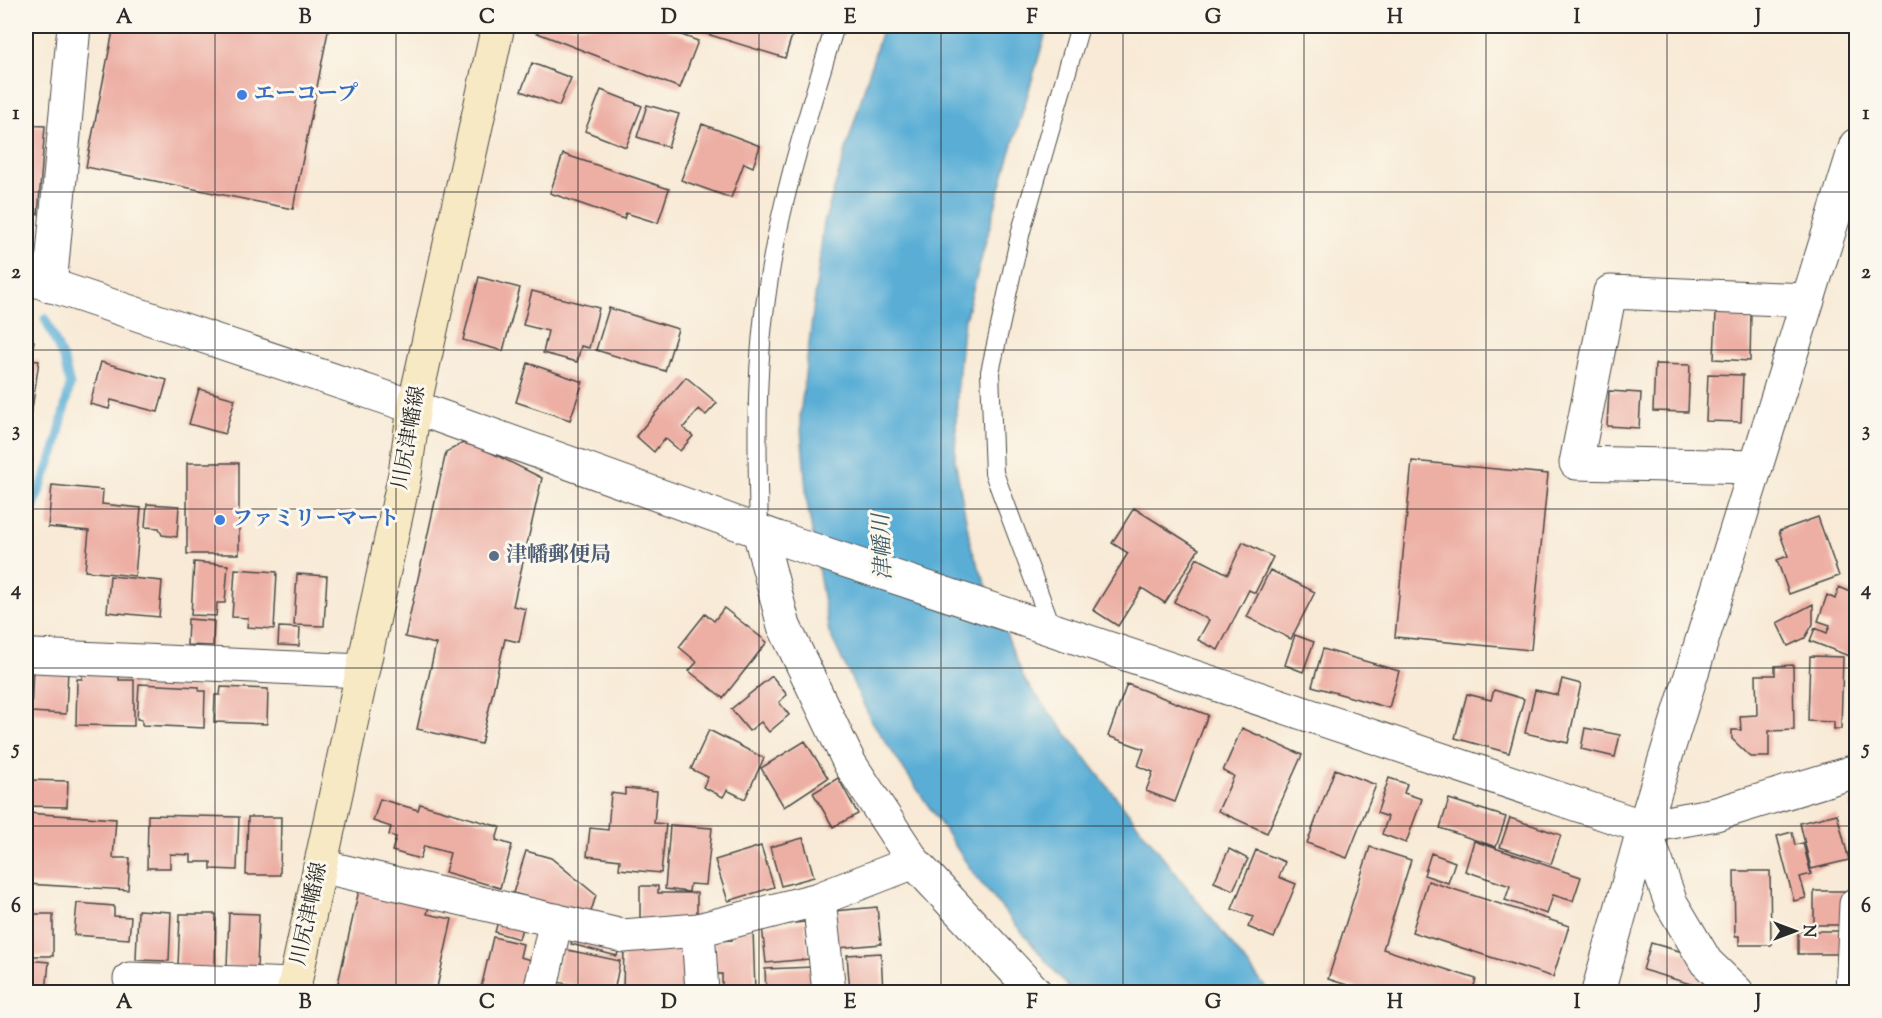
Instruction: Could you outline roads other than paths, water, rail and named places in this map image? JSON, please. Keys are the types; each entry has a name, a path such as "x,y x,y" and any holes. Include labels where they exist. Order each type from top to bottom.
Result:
{"main road":[{"name":"川尻津幡線","path":"294,989 405,474 414,407 498,26"}],"street":[{"path":"74,26 38,282 414,407 768,534 1053,631 1644,828 1716,814 1857,771"},
{"path":"1598,993 1644,828 1857,145"},
{"path":"1756,467 1576,463 1610,292 1808,300"},
{"path":"768,534 784,626 850,764 914,862 1035,993"},
{"path":"35,656 362,671"},
{"path":"1644,828 1671,903 1706,962 1737,993"},
{"path":"320,866 623,936 698,930 819,899 914,862"},
{"path":"819,899 829,993"},
{"path":"1851,993 1857,904"},
{"path":"540,993 556,920"},
{"path":"698,930 702,993"},
{"path":"130,979 294,989"}],"lane":[{"path":"768,534 757,398 766,298 790,175 835,26"},
{"path":"1053,631 994,473 990,372 1021,231 1080,26"}],"water":[{"name":"津幡川","path":"883,26 1048,26 1004,174 963,327 957,392 955,460 971,547 1025,681 1269,992 1072,992 976,877 871,720 829,632 807,502 800,416 824,223"}],"waterway":[{"path":"26,526 55,450 70,385 64,361 45,318"}],"place":[{"name":"エーコープ","path":"242,95"},
{"name":"ファミリーマート","path":"220,520"},
{"name":"津幡郵便局","path":"494,556"}]}
